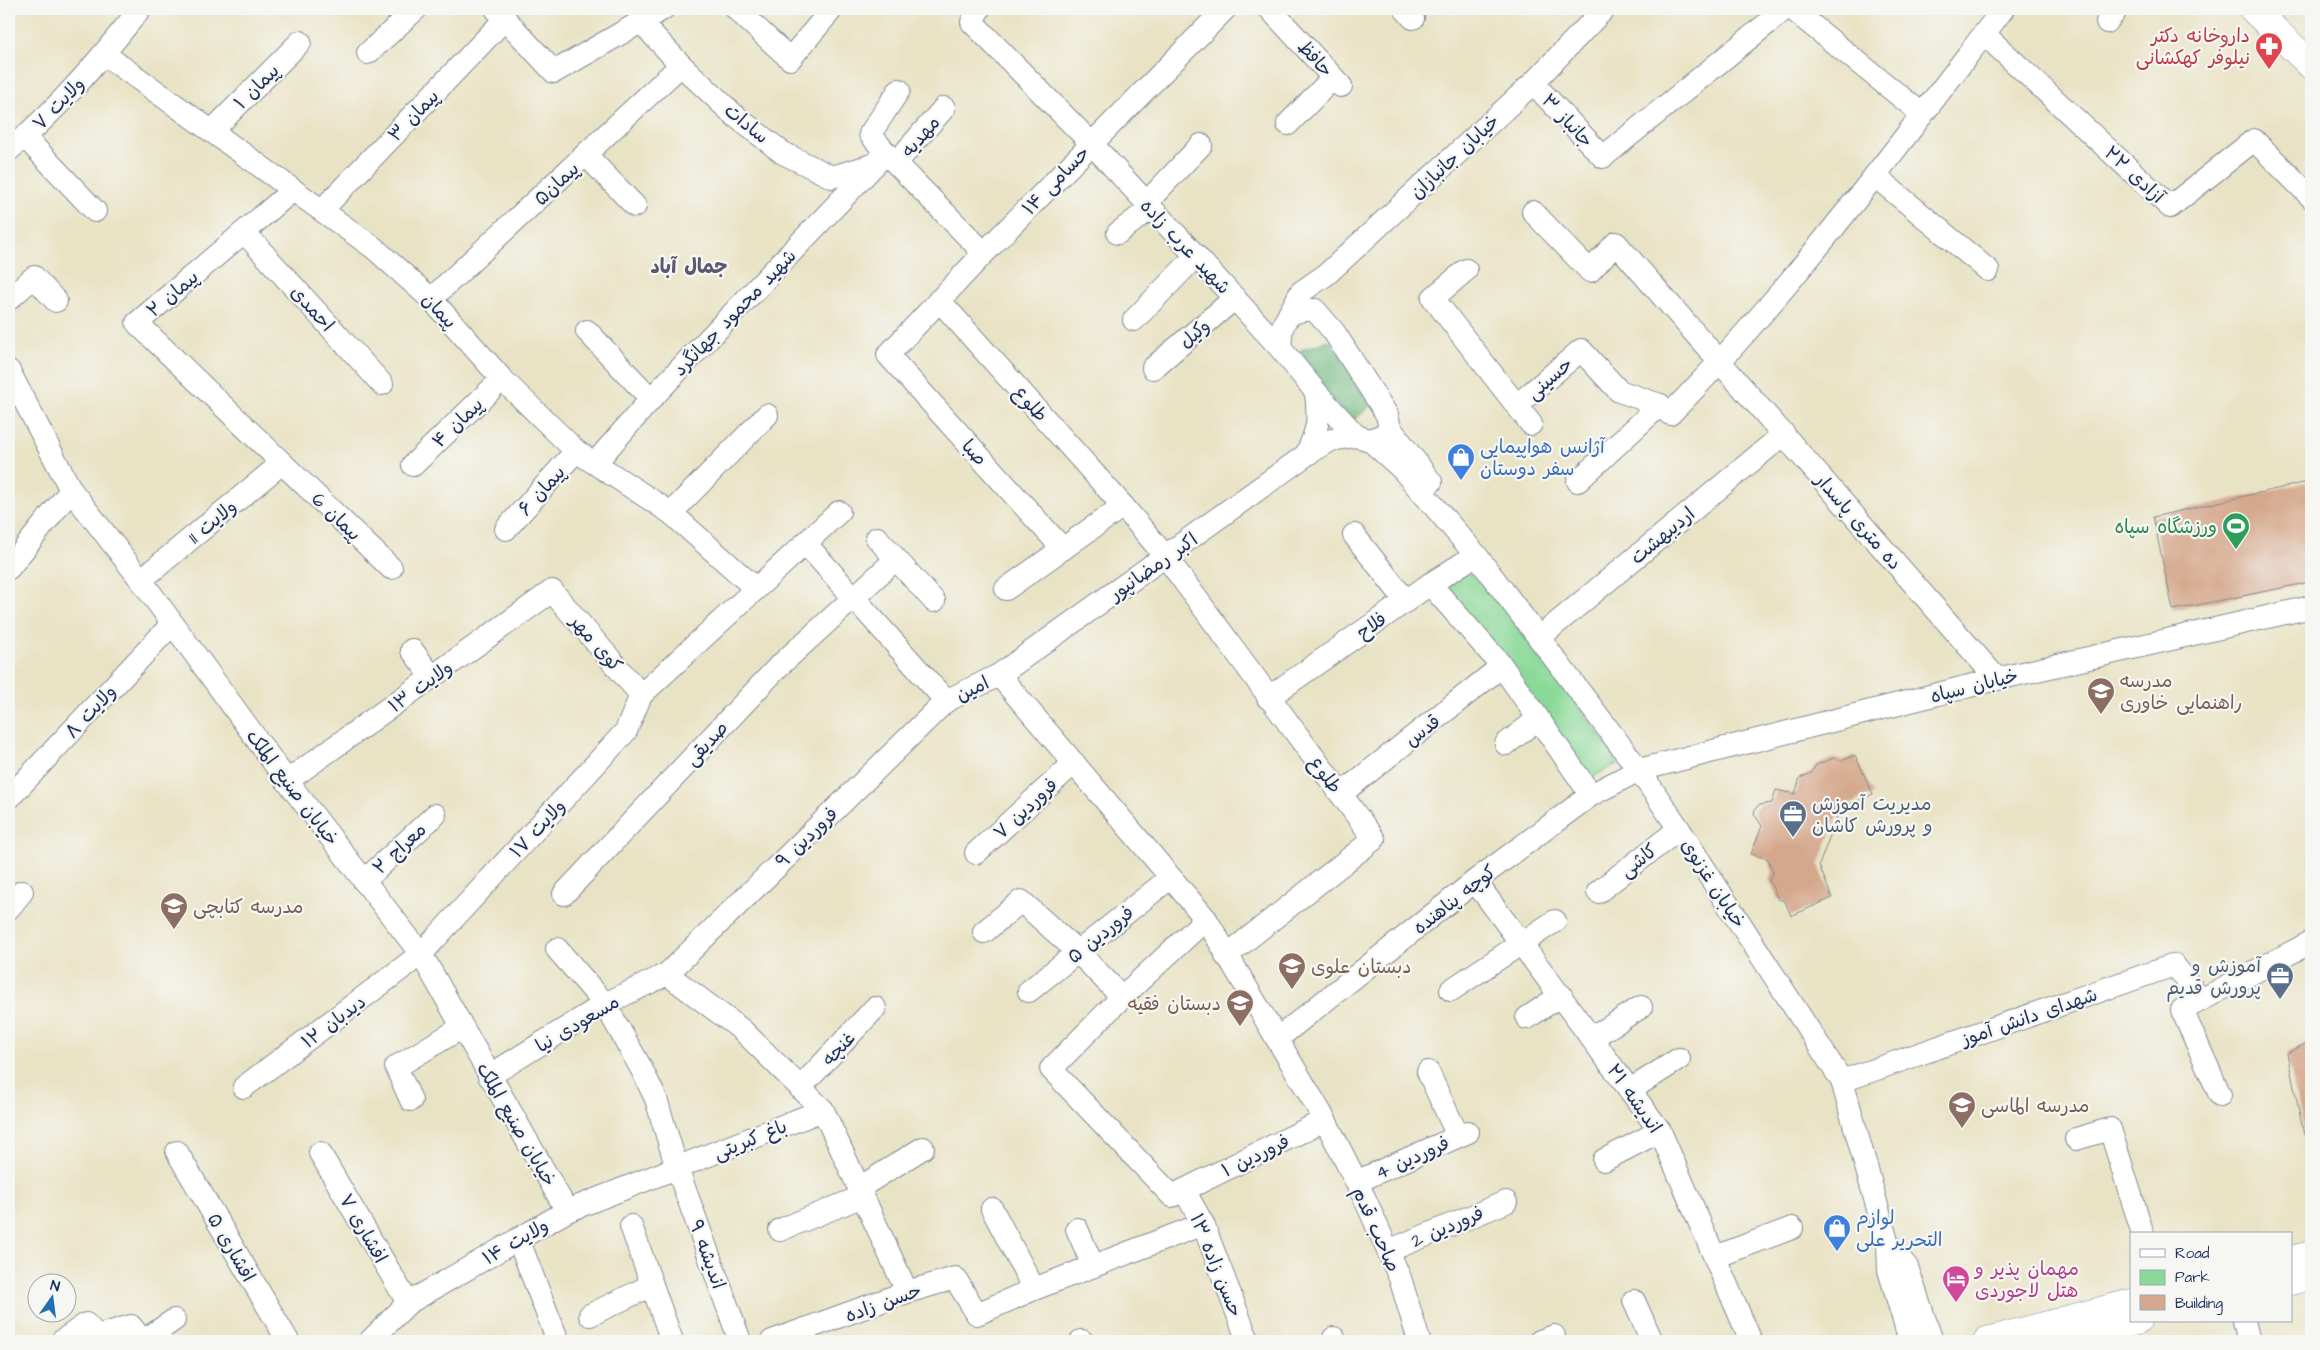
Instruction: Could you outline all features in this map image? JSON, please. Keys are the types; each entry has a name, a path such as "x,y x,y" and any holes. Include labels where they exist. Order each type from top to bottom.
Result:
{"main road":[{"path":"2253,9 2311,65"},
{"path":"2292,1260 2311,1254"},
{"path":"2292,1281 2311,1276"},
{"path":"1987,1341 2130,1303"},
{"path":"2057,1341 2133,1322"}],"street":[{"name":"ولایت ۷","path":"16,139 37,127 104,54 140,9"},
{"path":"368,53 416,9"},
{"path":"500,14 554,72 663,9"},
{"path":"736,9 790,59 832,9"},
{"name":"شهید عرب زاده","path":"979,9 972,22 1091,143 1235,298 1281,349 1316,392 1363,438 1402,469 1476,555"},
{"name":"حسامی ۱۴","path":"888,355 1091,143 1225,9"},
{"name":"حافظ","path":"1270,9 1337,82 1288,124"},
{"name":"خیابان جانبازان","path":"1315,310 1327,274 1532,83 1604,9"},
{"name":"جانباز ۳","path":"1532,83 1603,157 1785,9"},
{"path":"1792,9 1922,114"},
{"path":"1578,480 1660,405 1670,414 1721,362 1875,176 2003,9"},
{"name":"پیمان ۳","path":"322,210 500,14"},
{"name":"سادات","path":"641,22 681,65 734,115 783,153 832,178 886,160"},
{"name":"آزادی ۲۲","path":"1984,34 2170,207 2254,140 2311,197"},
{"name":"پیمان ۱","path":"212,131 300,42"},
{"name":"پیمان","path":"104,54 374,248 431,299 502,379 576,451 596,462 671,513 755,588"},
{"name":"پیمان۵","path":"431,299 681,65"},
{"path":"899,90 870,134 886,160 984,253"},
{"name":"مهدیه","path":"886,160 944,108"},
{"path":"16,139 95,211"},
{"path":"1118,233 1148,205 1202,145"},
{"path":"586,155 635,206"},
{"name":"شهید محمود جهانگرد","path":"596,462 651,399 886,160"},
{"path":"1875,176 1988,270"},
{"name":"پیمان ۲","path":"282,463 137,323 293,190"},
{"name":"ده متری پاسدار","path":"1533,212 1590,271 1616,243 1997,679"},
{"name":"احمدی","path":"244,232 382,384"},
{"path":"1134,320 1196,256"},
{"path":"1466,270 1433,298 1531,424"},
{"path":"1281,349 1280,331 1301,292 1327,274"},
{"path":"9,298 34,277 56,301"},
{"name":"وکیل","path":"1153,368 1235,298"},
{"name":"طلوع","path":"939,300 1123,506 1166,557 1374,840 1226,956"},
{"path":"1288,316 1301,309 1315,310 1334,332 1387,415 1390,428 1429,480 1476,555"},
{"path":"587,331 651,399"},
{"name":"حسینی","path":"1517,405 1581,350 1619,391 1660,405"},
{"name":"صبا","path":"888,355 1063,549"},
{"name":"خیابان صنیع الملک","path":"10,377 71,490 141,580 287,781 421,954 461,1028 567,1211"},
{"name":"پیمان ۴","path":"413,465 502,379"},
{"path":"1306,455 1317,432 1316,392"},
{"path":"671,513 767,415"},
{"path":"1363,438 1383,435 1390,428"},
{"name":"اردیبهشت","path":"1540,637 1784,434"},
{"name":"اکبر رمضانپور","path":"999,675 1306,455 1331,440 1363,438"},
{"name":"پیمان ۶","path":"506,529 576,451"},
{"name":"پیمان 6","path":"282,463 391,568"},
{"name":"ولایت 11","path":"141,580 282,463"},
{"path":"9,568 71,490"},
{"path":"1006,589 1123,506"},
{"path":"641,695 839,512"},
{"path":"1354,535 1406,601"},
{"path":"877,538 934,602"},
{"path":"806,544 946,701"},
{"name":"فلاح","path":"1268,698 1430,584 1476,555"},
{"name":"خیابان غزنوی","path":"1476,555 1639,770 1842,1081 1888,1245"},
{"path":"854,598 896,559"},
{"path":"1430,584 1502,666 1592,795"},
{"name":"کوی مهر","path":"552,591 641,695"},
{"name":"ولایت ۱۳","path":"287,781 552,591"},
{"name":"صدیقی","path":"564,894 778,666 854,598"},
{"name":"خیابان سپاه","path":"1639,770 1997,679 2311,607"},
{"name":"ولایت ۸","path":"9,798 172,624"},
{"path":"412,650 432,677"},
{"name":"قدس","path":"1341,794 1502,666"},
{"name":"امین","path":"946,701 999,675"},
{"name":"صاحب قدم","path":"999,675 1206,919 1226,956 1325,1120 1400,1278 1419,1341"},
{"name":"ولایت ۱۷","path":"421,954 626,731 641,695"},
{"name":"فروردین ۹","path":"667,974 946,701"},
{"path":"1506,744 1538,719"},
{"name":"فروردین ۷","path":"976,853 1074,763"},
{"name":"کوچه پناهنده","path":"1277,1039 1475,881 1592,795 1639,770"},
{"name":"معراج ۲","path":"364,881 435,815"},
{"name":"کاشی","path":"1598,892 1679,829"},
{"name":"فروردین ۵","path":"1029,991 1170,878"},
{"name":"اندیشه ۲۱","path":"1475,881 1660,1131 1751,1341"},
{"path":"984,932 1022,901 1078,952 1122,997"},
{"path":"1184,1190 1172,1196 1051,1069 1122,997 1206,919"},
{"path":"1451,990 1555,921"},
{"path":"2220,1095 2182,1010 2311,942"},
{"name":"اندیشه ۹","path":"557,949 605,1004 642,1068 656,1099 677,1168 740,1341"},
{"name":"دیدبان ۱۲","path":"244,1087 421,954"},
{"name":"شهدای دانش آموز","path":"1842,1081 2174,965 2201,1000"},
{"path":"667,974 742,1030 823,1110 907,1292"},
{"name":"مسعودی نیا","path":"489,1076 605,1004 667,974"},
{"path":"1527,1018 1561,995"},
{"path":"1592,1038 1641,1007"},
{"name":"غنچه","path":"800,1088 875,1008"},
{"path":"412,1100 396,1068 461,1028"},
{"path":"1630,1090 1679,1059"},
{"name":"فروردین 4","path":"1356,1182 1463,1134 1428,1072"},
{"name":"باغ کبریتی","path":"677,1168 823,1110"},
{"name":"فروردین ۱","path":"1184,1190 1325,1120"},
{"path":"2076,1139 2110,1128 2142,1232"},
{"path":"1604,1160 1660,1131"},
{"path":"780,1230 861,1192 923,1148"},
{"name":"افشاری ۵","path":"177,1152 288,1341"},
{"name":"افشاری ۷","path":"320,1152 408,1303"},
{"name":"ولایت ۱۴","path":"370,1341 408,1303 567,1211 677,1168"},
{"name":"حسن زاده ۱۳","path":"1184,1190 1202,1224 1248,1341"},
{"name":"فروردین 2","path":"1388,1251 1506,1202"},
{"path":"992,1209 1034,1289 1202,1224"},
{"path":"631,1226 672,1341"},
{"path":"1715,1258 1792,1228"},
{"path":"1077,1229 1093,1266"},
{"path":"518,1239 558,1341"},
{"path":"1888,1245 1889,1270 1910,1341"},
{"path":"1888,1245 1907,1267 1932,1341"},
{"name":"حسن زاده","path":"772,1341 907,1292 955,1278 977,1314 1034,1289"},
{"path":"590,1315 652,1286"},
{"path":"1634,1301 1652,1341"},
{"path":"62,1341 86,1324 97,1336 131,1326 143,1341 174,1320"},
{"path":"2244,1322 2249,1341"}],"green space":[{"path":"1329,340 1377,400 1351,423 1296,352"},
{"path":"1479,565 1619,763 1589,779 1443,587"}],"building":[{"name":"ورزشگاه سپاه","path":"2307,482 2311,499 2311,582 2173,610 2153,517"},
{"name":"مدیریت آموزش و پرورش کاشان","path":"1855,755 1873,794 1840,809 1819,865 1832,898 1791,916 1785,901 1778,899 1769,880 1773,873 1768,859 1751,854 1762,826 1754,814 1755,809 1759,805 1772,803 1776,790 1795,794 1800,778 1811,773 1816,765 1834,758 1842,761"},
{"path":"2311,1041 2311,1134 2304,1135 2287,1053"}],"place":[{"name":"داروخانه دکتر نیلوفر کهکشانی","path":"2269,70"},
{"name":"آژانس هواپیمایی سفر دوستان","path":"1461,481"},
{"name":"ورزشگاه سپاه","path":"2236,550"},
{"name":"مدرسه راهنمایی خاوری","path":"2101,715"},
{"name":"مدیریت آموزش و پرورش کاشان","path":"1793,838"},
{"name":"مدرسه کتابچی","path":"174,930"},
{"name":"دبستان علوی","path":"1292,990"},
{"name":"آموزش و پرورش قدیم","path":"2280,1000"},
{"name":"دبستان فقیه","path":"1240,1027"},
{"name":"مدرسه الماسی","path":"1962,1129"},
{"name":"لوازم التحریر علی","path":"1837,1252"},
{"name":"مهمان پذیر و هتل لاجوردی","path":"1956,1303"}],"district":[{"name":"جمال آباد","path":"689,266"}]}
